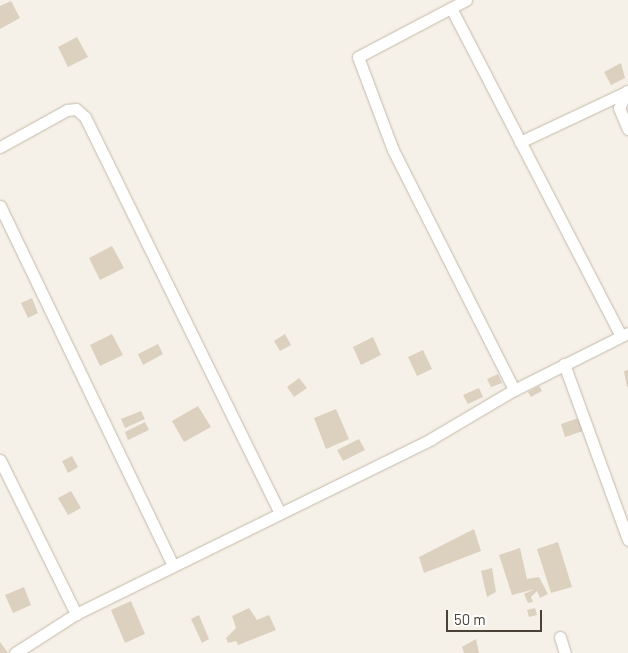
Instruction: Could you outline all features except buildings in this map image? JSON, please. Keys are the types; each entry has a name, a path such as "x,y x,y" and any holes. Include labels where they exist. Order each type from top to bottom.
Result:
{"street":[{"path":"466,0 358,57 393,150 514,390"},
{"path":"15,653 76,614 280,511 431,439 514,390 625,335 520,142 451,8"},
{"path":"520,142 626,92"},
{"path":"626,92 619,108 628,129"},
{"path":"0,147 67,110 76,109 85,117 280,511"},
{"path":"0,206 173,565"},
{"path":"564,364 628,540"},
{"path":"0,460 76,614"},
{"path":"560,637 565,653"}]}
